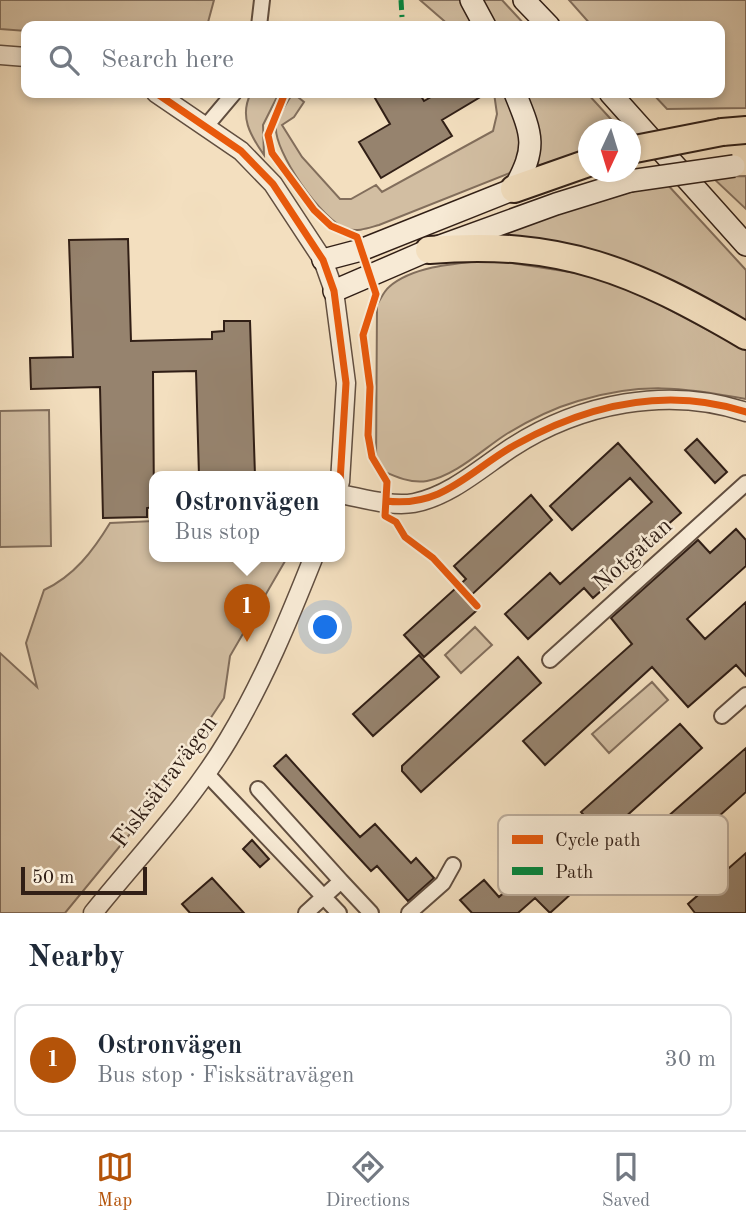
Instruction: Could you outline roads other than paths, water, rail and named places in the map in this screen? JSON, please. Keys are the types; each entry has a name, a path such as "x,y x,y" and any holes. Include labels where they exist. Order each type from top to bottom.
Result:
{"highway":[{"path":"641,148 734,131"},
{"path":"514,189 578,167"},
{"path":"429,250 513,247 598,263 678,297 746,336"}],"main road":[{"path":"471,0 482,21"},
{"path":"524,0 544,21"},
{"path":"323,260 361,250 514,189 531,157 531,139 517,98"},
{"path":"615,98 689,178 746,245"},
{"path":"334,291 429,250 556,204 630,181 740,166"},
{"path":"689,178 746,231"}],"street":[{"path":"260,21 262,0"},
{"path":"0,55 21,57"},
{"path":"164,98 207,125 241,151 273,184 323,260 334,291 346,383 341,471"},
{"path":"207,125 230,98"},
{"path":"345,495 412,503 440,495 515,445 587,412 627,401 676,399 719,403 746,412"},
{"name":"Notgatan","path":"550,660 746,483"},
{"name":"Fisksätravägen","path":"93,913 206,773 228,741 281,641 312,562"},
{"path":"722,716 746,695"},
{"path":"206,773 338,913"},
{"path":"258,789 371,913"},
{"path":"409,913 443,883 453,865"},
{"path":"306,913 341,881"}],"place":[{"name":"Ostronvägen","path":"247,642"}]}
